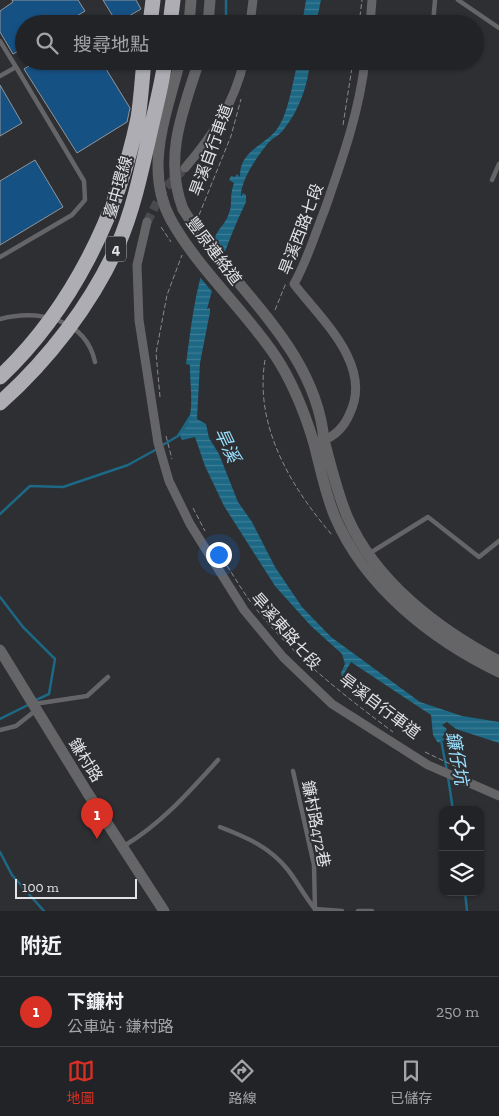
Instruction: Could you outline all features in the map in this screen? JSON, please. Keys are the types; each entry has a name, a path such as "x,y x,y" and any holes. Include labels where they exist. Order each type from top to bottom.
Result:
{"highway":[{"path":"151,15 153,0"},
{"path":"171,15 173,0"},
{"name":"臺中環線","path":"0,377 23,355 56,312 91,255 124,171 138,118 143,70"},
{"name":"臺中環線","path":"0,403 33,373 88,300 117,246 133,206 163,70"}],"street":[{"path":"190,15 191,0"},
{"path":"209,15 210,0"},
{"path":"251,15 252,0"},
{"path":"371,15 372,0"},
{"name":"豐原連絡道","path":"178,70 163,127 158,159 160,189 166,223 194,254 275,356 318,440"},
{"name":"豐原連絡道","path":"196,70 179,123 174,154 177,194 183,209 207,245 294,354 314,394 321,419 318,440"},
{"path":"185,168 214,133 228,109 242,70"},
{"name":"旱溪西路七段","path":"318,440 339,431 349,416 354,401 355,375 344,349 294,284 310,249 352,133 362,89 364,70"},
{"name":"旱溪東路七段","path":"147,222 138,253 136,272 139,320 158,443 169,481 190,524 244,610 283,657 332,704 428,765 499,796"},
{"path":"318,440 354,530 368,554 386,576 424,612 452,633 499,661"},
{"path":"318,440 336,518 349,545 368,571 397,603 431,631 467,655 499,672"},
{"name":"鎌村路","path":"0,650 162,910"}],"lane":[{"path":"433,15 434,0"},
{"path":"458,0 480,15"},
{"path":"484,18 499,28"},
{"path":"0,41 15,64"},
{"path":"0,76 15,67"},
{"path":"0,257 72,215 85,200 84,181 18,70"},
{"path":"492,180 499,164"},
{"path":"0,319 36,315 63,323 80,333 87,340 95,362"},
{"path":"368,554 428,517 479,557 499,542"},
{"path":"0,730 16,726 34,707 87,696 108,677"},
{"path":"123,846 147,832 174,808 218,760"},
{"name":"鐮村路472巷","path":"293,771 314,864 315,910"},
{"path":"220,827 252,839 272,854 288,870 315,910 342,911"},
{"path":"358,911 372,911"}],"path":[{"path":"360,15 362,0"},
{"path":"341,133 352,70"},
{"name":"旱溪自行車道","path":"199,216 211,181 231,136 242,95"},
{"path":"166,223 171,242"},
{"path":"160,399 156,353 167,295 183,250"},
{"path":"165,431 174,464"},
{"path":"192,507 206,533"},
{"name":"旱溪自行車道","path":"220,556 252,604 288,645 311,668 395,733"},
{"name":"旱溪自行車道","path":"424,751 454,766"}],"water":[{"path":"306,0 321,0 318,15 304,15"},
{"path":"296,70 309,70 302,97 294,114 282,131 269,142 255,160 244,183 241,197 243,193 246,195 246,202 219,268 207,309 210,308 210,312 200,363 197,419 206,424 209,438 219,454 238,502 252,522 275,567 302,607 331,637 420,702 462,716 499,722 499,743 456,729 447,722 442,725 447,729 442,738 446,739 438,743 433,735 431,715 351,662 342,677 341,673 345,664 342,654 311,626 275,586 224,506 205,466 195,437 182,440 179,434 185,428 191,412 190,365 186,364 196,298 210,249 230,210 234,183 229,180 231,176 235,177 237,174 240,177 244,160 255,148 274,133 279,126 288,103"}],"pier":[{"path":"213,236 226,253 214,294 199,276"}],"building":[{"path":"12,0 78,0 85,11 79,15 15,15 15,53 13,54 0,32 0,11 13,2"},
{"path":"103,0 136,0 141,9 131,15 112,15"},
{"path":"25,70 107,70 130,108 127,122 77,153"},
{"path":"0,85 22,123 0,136"},
{"path":"35,160 63,207 0,245 0,181"}],"waterway":[{"path":"226,0 226,15"},
{"path":"161,446 178,436 190,417"},
{"path":"0,514 30,486 63,487 128,465 157,449"},
{"path":"0,597 23,627 55,659 49,694 34,701"},
{"path":"0,719 30,704"},
{"name":"鐮仔坑","path":"441,740 447,771"},
{"name":"鐮仔坑","path":"448,777 452,806"},
{"path":"0,852 12,875 44,911"},
{"name":"鐮仔坑","path":"465,896 467,911"}],"tunnel":[{"path":"147,222 164,189 185,168"}],"place":[{"name":"下鐮村","path":"97,839"}],"water label":[{"name":"旱溪","path":"227,445"}]}
